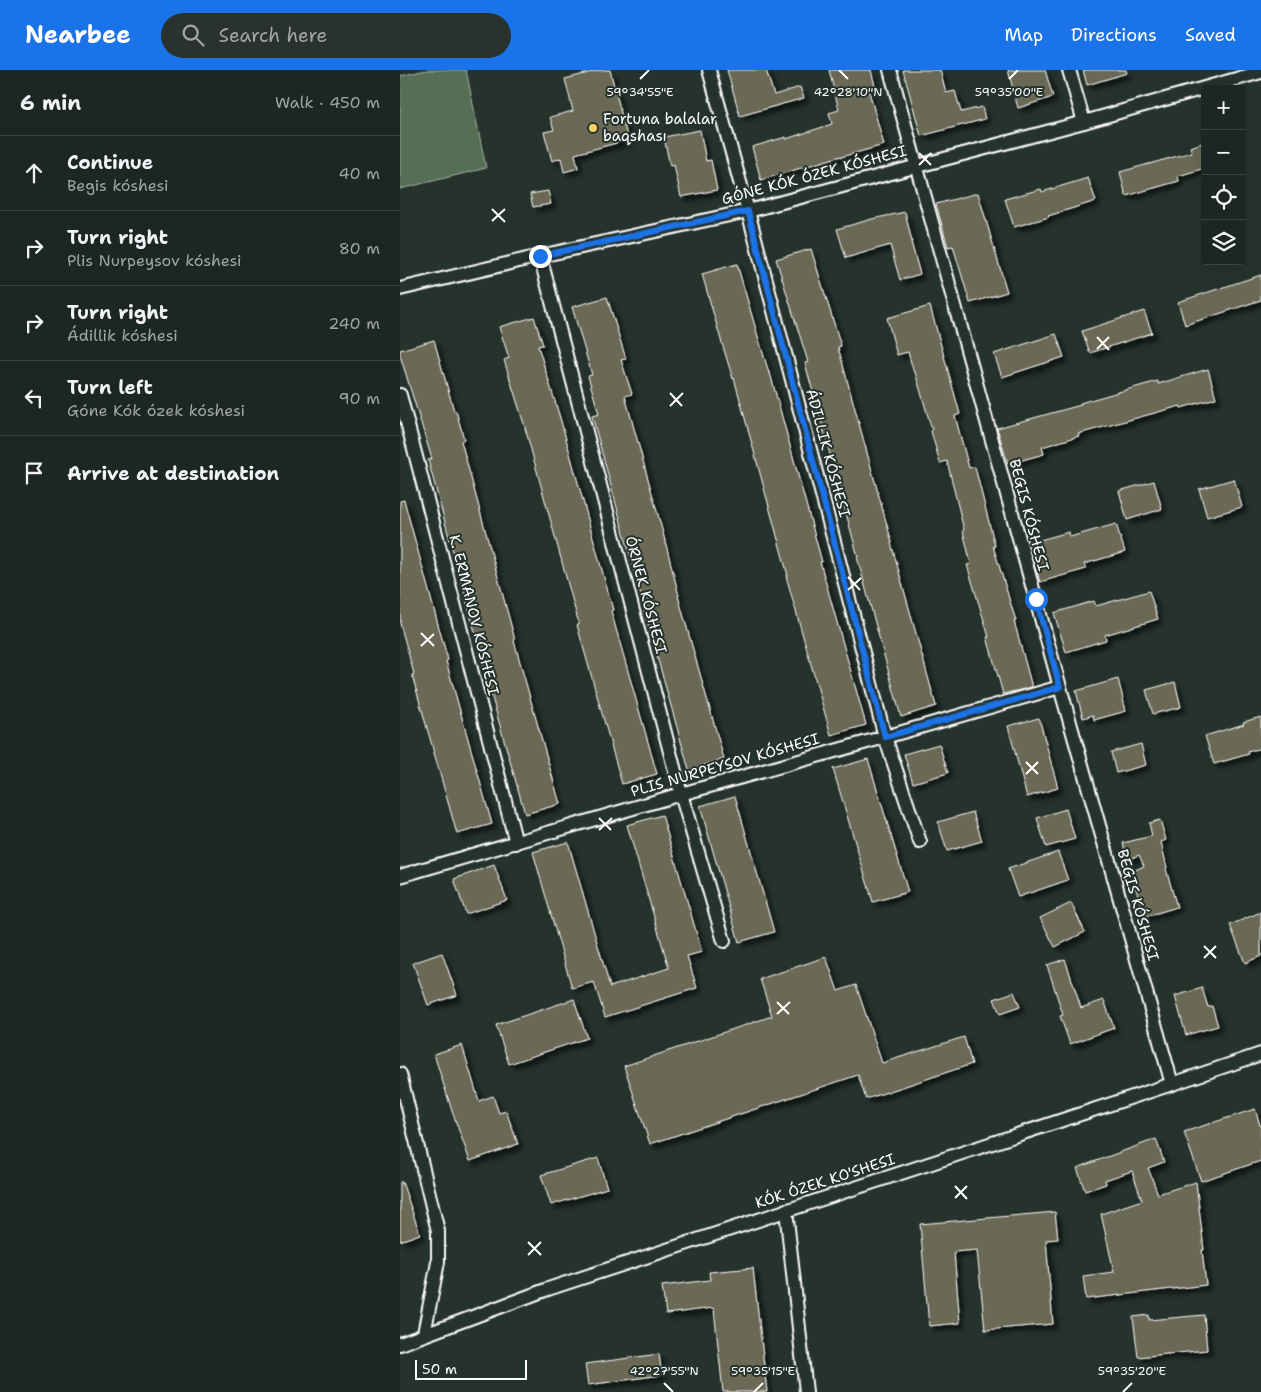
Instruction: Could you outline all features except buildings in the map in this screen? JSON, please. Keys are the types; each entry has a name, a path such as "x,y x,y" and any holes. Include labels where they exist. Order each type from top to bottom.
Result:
{"street":[{"name":"ÁDILLIK KÓSHESI","path":"709,70 748,211 885,737 920,842"},
{"name":"BEGIS KÓSHESI","path":"890,70 1060,687 1172,1084"},
{"path":"1069,70 1084,122"},
{"name":"GÓNE KÓK ÓZEK KÓSHESI","path":"400,289 540,256 748,211 1084,122 1261,72"},
{"name":"ÓRNEK KÓSHESI","path":"540,256 681,794 724,940"},
{"name":"K. ERMANOV KÓSHESI","path":"400,395 516,843"},
{"name":"PLIS NURPEYSOV KÓSHESI","path":"400,876 1060,687"},
{"name":"KÓK ÓZEK KO'SHESI","path":"400,1344 548,1289 1261,1054"},
{"path":"400,1074 438,1231 438,1262 424,1334"},
{"path":"786,1210 806,1392"}],"green space":[{"path":"426,70 466,70 486,168 400,189 400,76"}],"place":[{"name":"Fortuna balalar baqshası","path":"593,128"}],"route":[{"path":"540,256 748,211 885,737 1060,687 1036,599"}]}
